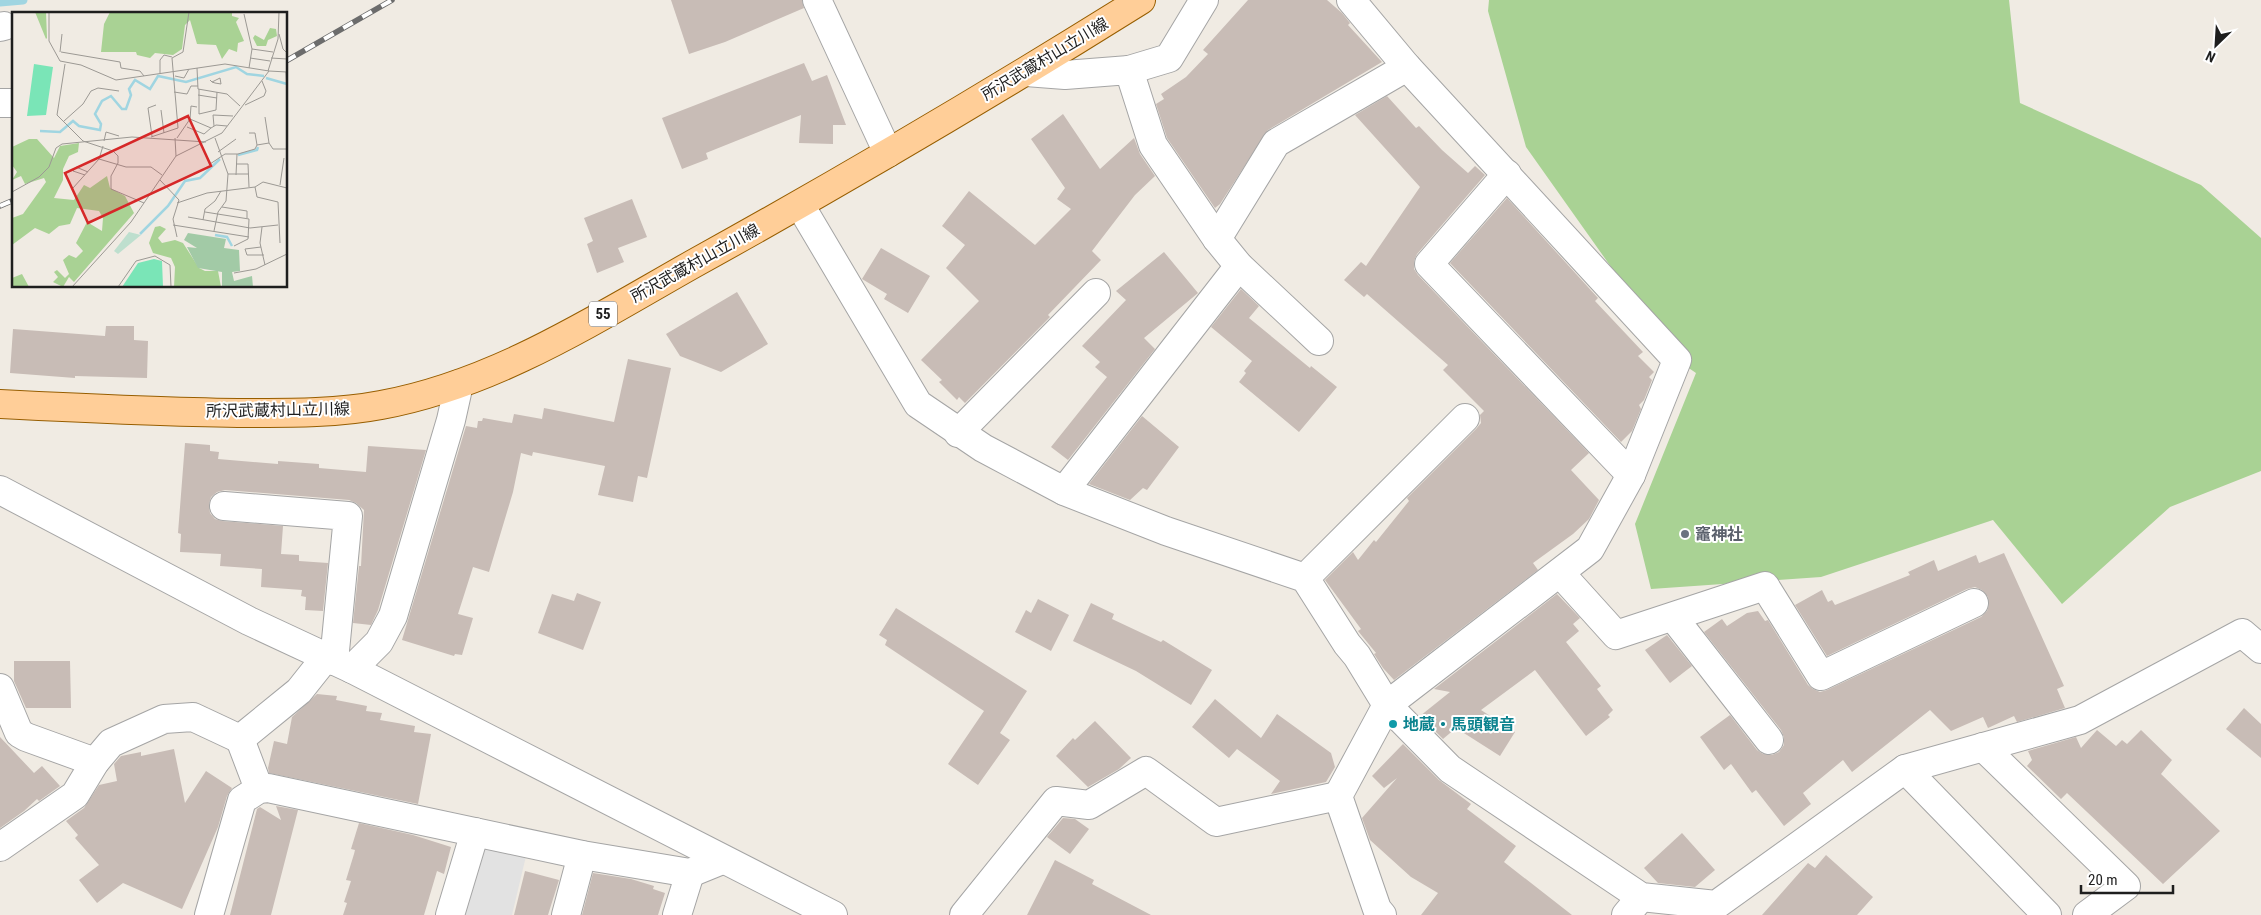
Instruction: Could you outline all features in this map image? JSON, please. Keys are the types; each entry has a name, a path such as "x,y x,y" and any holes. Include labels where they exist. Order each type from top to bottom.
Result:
{"main road":[{"name":"所沢武蔵村山立川線","path":"0,404 176,412 317,412 381,405 424,396 459,384 526,357 800,205 1026,72 1141,0"}],"street":[{"path":"817,0 888,153"},
{"path":"1026,72 1064,75 1129,70 1169,58 1204,0"},
{"path":"1351,0 1407,67 1677,360 1631,475 1590,549 1387,705 1338,796 1377,909 1382,915"},
{"path":"1217,239 1276,143 1407,67"},
{"path":"1129,70 1153,144 1217,239 1239,266 1319,341"},
{"path":"1507,174 1428,264 1631,475"},
{"path":"800,205 918,404 958,433 1064,491 1166,531 1304,578 1357,656 1387,705 1450,769 1634,906 1716,905 1905,769 2080,720 2251,641"},
{"path":"1064,491 1239,266"},
{"path":"958,433 1096,293"},
{"path":"240,738 338,662 379,642 393,616 451,420 459,384"},
{"path":"1304,578 1465,418"},
{"path":"0,490 250,621 338,662 722,860 833,915"},
{"path":"224,506 348,516 338,662"},
{"path":"1560,573 1616,635 1765,586 1821,676 1974,603"},
{"path":"1673,617 1768,740"},
{"path":"0,688 19,733 26,738 95,762"},
{"path":"0,847 75,795 95,762 111,743 164,719 193,718 240,738 259,789"},
{"path":"1983,747 2126,886 2098,912"},
{"path":"1905,769 2047,915"},
{"path":"964,915 1056,801 1089,805 1146,771 1216,822 1338,796"},
{"path":"209,915 242,800 259,789 268,788 582,855 690,873 722,860"},
{"path":"450,915 475,832"},
{"path":"566,915 582,855"},
{"path":"677,915 690,873"}],"green space":[{"path":"1489,0 2009,0 2020,103 2201,185 2261,238 2261,471 2170,507 2062,604 1993,520 1821,577 1651,589 1635,524 1696,373 1677,360 1526,147 1488,11"}],"shaded area":[{"path":"492,844 527,852 512,915 464,915 483,850"}],"building":[{"path":"671,0 802,0 804,8 725,42 689,54"},
{"path":"1248,0 1327,0 1342,13 1350,23 1348,25 1382,62 1268,130 1220,204 1215,208 1167,138 1156,104 1164,99 1161,94 1186,77 1208,54 1203,50"},
{"path":"804,63 812,81 827,75 846,125 833,125 833,144 799,143 801,115 706,153 708,159 682,169 662,118"},
{"path":"1387,96 1416,128 1419,126 1468,173 1475,166 1485,175 1417,254 1414,261 1414,269 1589,453 1571,470 1599,500 1589,519 1573,534 1533,563 1538,570 1394,680 1383,668 1374,654 1376,653 1358,631 1361,629 1325,580 1353,552 1358,560 1374,540 1376,542 1409,501 1407,498 1481,423 1480,415 1484,411 1443,370 1448,365 1367,294 1364,297 1344,280 1361,262 1366,266 1420,187 1355,115"},
{"path":"1063,114 1100,169 1134,138 1140,154 1155,176 1135,195 1092,251 1101,260 1048,315 1050,317 965,403 959,397 957,400 939,382 942,380 921,360 979,301 946,268 965,245 942,226 969,191 1035,245 1071,209 1057,199 1065,188 1031,139"},
{"path":"1507,198 1598,298 1595,301 1643,352 1638,356 1654,372 1649,377 1652,380 1644,400 1639,405 1641,409 1632,431 1621,442 1450,263"},
{"path":"632,199 647,237 618,248 624,262 597,273 587,244 593,241 584,218"},
{"path":"881,248 930,276 908,313 884,299 887,294 862,279"},
{"path":"1164,252 1198,293 1144,338 1155,349 1068,460 1051,447 1107,377 1095,367 1100,362 1082,346 1126,300 1116,291"},
{"path":"1241,289 1259,306 1249,318 1310,368 1311,366 1337,387 1299,432 1239,382 1246,373 1244,371 1252,361 1211,327"},
{"path":"737,292 768,344 721,372 680,356 666,334"},
{"path":"106,326 134,326 134,340 148,341 147,378 75,376 75,378 10,373 13,329 105,336"},
{"path":"628,359 671,368 647,478 638,476 633,502 598,495 605,466 533,452 532,456 521,453 513,492 489,572 473,567 458,614 473,618 462,655 455,654 454,656 402,640 466,426 477,428 478,421 482,421 483,418 512,423 514,414 542,419 544,408 614,422"},
{"path":"1142,416 1179,447 1147,490 1143,488 1130,500 1089,484"},
{"path":"185,443 210,445 210,451 219,452 218,459 278,464 278,461 319,464 319,468 366,472 368,446 426,450 378,610 371,625 353,623 359,566 361,566 364,510 349,500 225,490 217,492 211,497 209,504 210,513 215,519 283,526 281,554 299,555 299,561 328,563 323,611 305,610 306,597 301,596 302,590 261,587 262,569 220,566 221,554 180,552 181,534 178,533"},
{"path":"2004,553 2064,686 2057,689 2065,708 2017,722 2014,716 1988,728 1983,717 1951,731 1930,710 1852,772 1843,760 1803,793 1811,804 1784,826 1756,790 1752,793 1731,764 1724,770 1700,737 1730,715 1757,750 1763,754 1772,755 1779,752 1784,745 1784,737 1781,730 1704,632 1722,619 1727,626 1747,613 1758,611 1765,621 1768,620 1808,685 1820,692 1981,617 1987,611 1989,605 1988,597 1982,590 1975,587 1967,589 1827,656 1795,605 1822,590 1828,602 1832,600 1835,605 1910,575 1908,572 1934,560 1938,571 1976,555 1979,563"},
{"path":"577,593 601,602 583,650 538,633 552,594 574,601"},
{"path":"1557,594 1580,618 1573,624 1579,631 1566,642 1601,686 1597,689 1613,710 1608,715 1610,717 1586,736 1535,670 1481,710 1515,732 1500,756 1456,728 1443,739 1420,716 1450,692 1434,689"},
{"path":"1038,599 1069,615 1051,651 1015,632 1026,610 1031,613"},
{"path":"1091,603 1114,614 1112,619 1161,642 1163,640 1212,670 1191,705 1136,671 1073,641"},
{"path":"896,608 1027,691 1000,733 1010,740 978,785 948,764 984,711 885,645 887,640 879,635"},
{"path":"1667,635 1692,666 1670,683 1645,650"},
{"path":"14,661 70,661 71,708 26,708 14,681"},
{"path":"317,694 337,696 336,700 367,706 366,711 382,713 380,720 415,726 414,732 431,734 418,804 269,773 268,768 274,741 287,744 292,717"},
{"path":"1215,699 1261,738 1277,714 1331,753 1335,767 1326,782 1271,794 1280,781 1237,749 1229,758 1192,727"},
{"path":"2244,708 2261,724 2261,758 2226,729"},
{"path":"1095,721 1131,758 1119,769 1088,787 1056,756 1073,738 1075,740"},
{"path":"2097,730 2116,746 2122,740 2127,744 2141,730 2172,760 2161,774 2220,831 2163,884 2067,793 2061,799 2027,766 2032,760 2028,751 2076,737 2081,748"},
{"path":"0,737 34,773 42,766 60,786 39,801 37,799 0,828"},
{"path":"1403,744 1439,780 1471,804 1467,809 1516,846 1504,862 1572,915 1421,915 1438,893 1411,877 1370,840 1362,818 1397,778 1384,788 1372,776"},
{"path":"174,749 185,803 206,771 232,788 227,796 218,827 182,909 123,883 97,903 79,880 99,865 75,838 78,835 66,821 84,808 99,785 117,781 114,764 121,756 141,752 141,756"},
{"path":"276,806 298,810 271,915 230,915 257,809 260,807 281,820"},
{"path":"1063,818 1075,819 1089,829 1070,854 1047,837"},
{"path":"359,823 413,835 451,847 444,874 437,871 424,915 343,915 347,903 344,902 351,881 346,880 355,850 351,849"},
{"path":"1682,833 1715,870 1695,887 1658,883 1644,868"},
{"path":"1826,855 1873,897 1857,915 1762,915 1808,863 1815,868"},
{"path":"1055,860 1094,880 1092,884 1151,915 1027,915"},
{"path":"525,871 559,880 548,915 514,915"},
{"path":"593,873 631,879 654,886 653,889 665,893 658,915 582,915"}],"waterway":[{"path":"0,2 23,0"}],"railway":[{"path":"288,60 392,0"},
{"path":"0,206 12,201"}],"place":[{"name":"竈神社","path":"1685,534"},
{"name":"地蔵・馬頭観音","path":"1393,724"}]}
